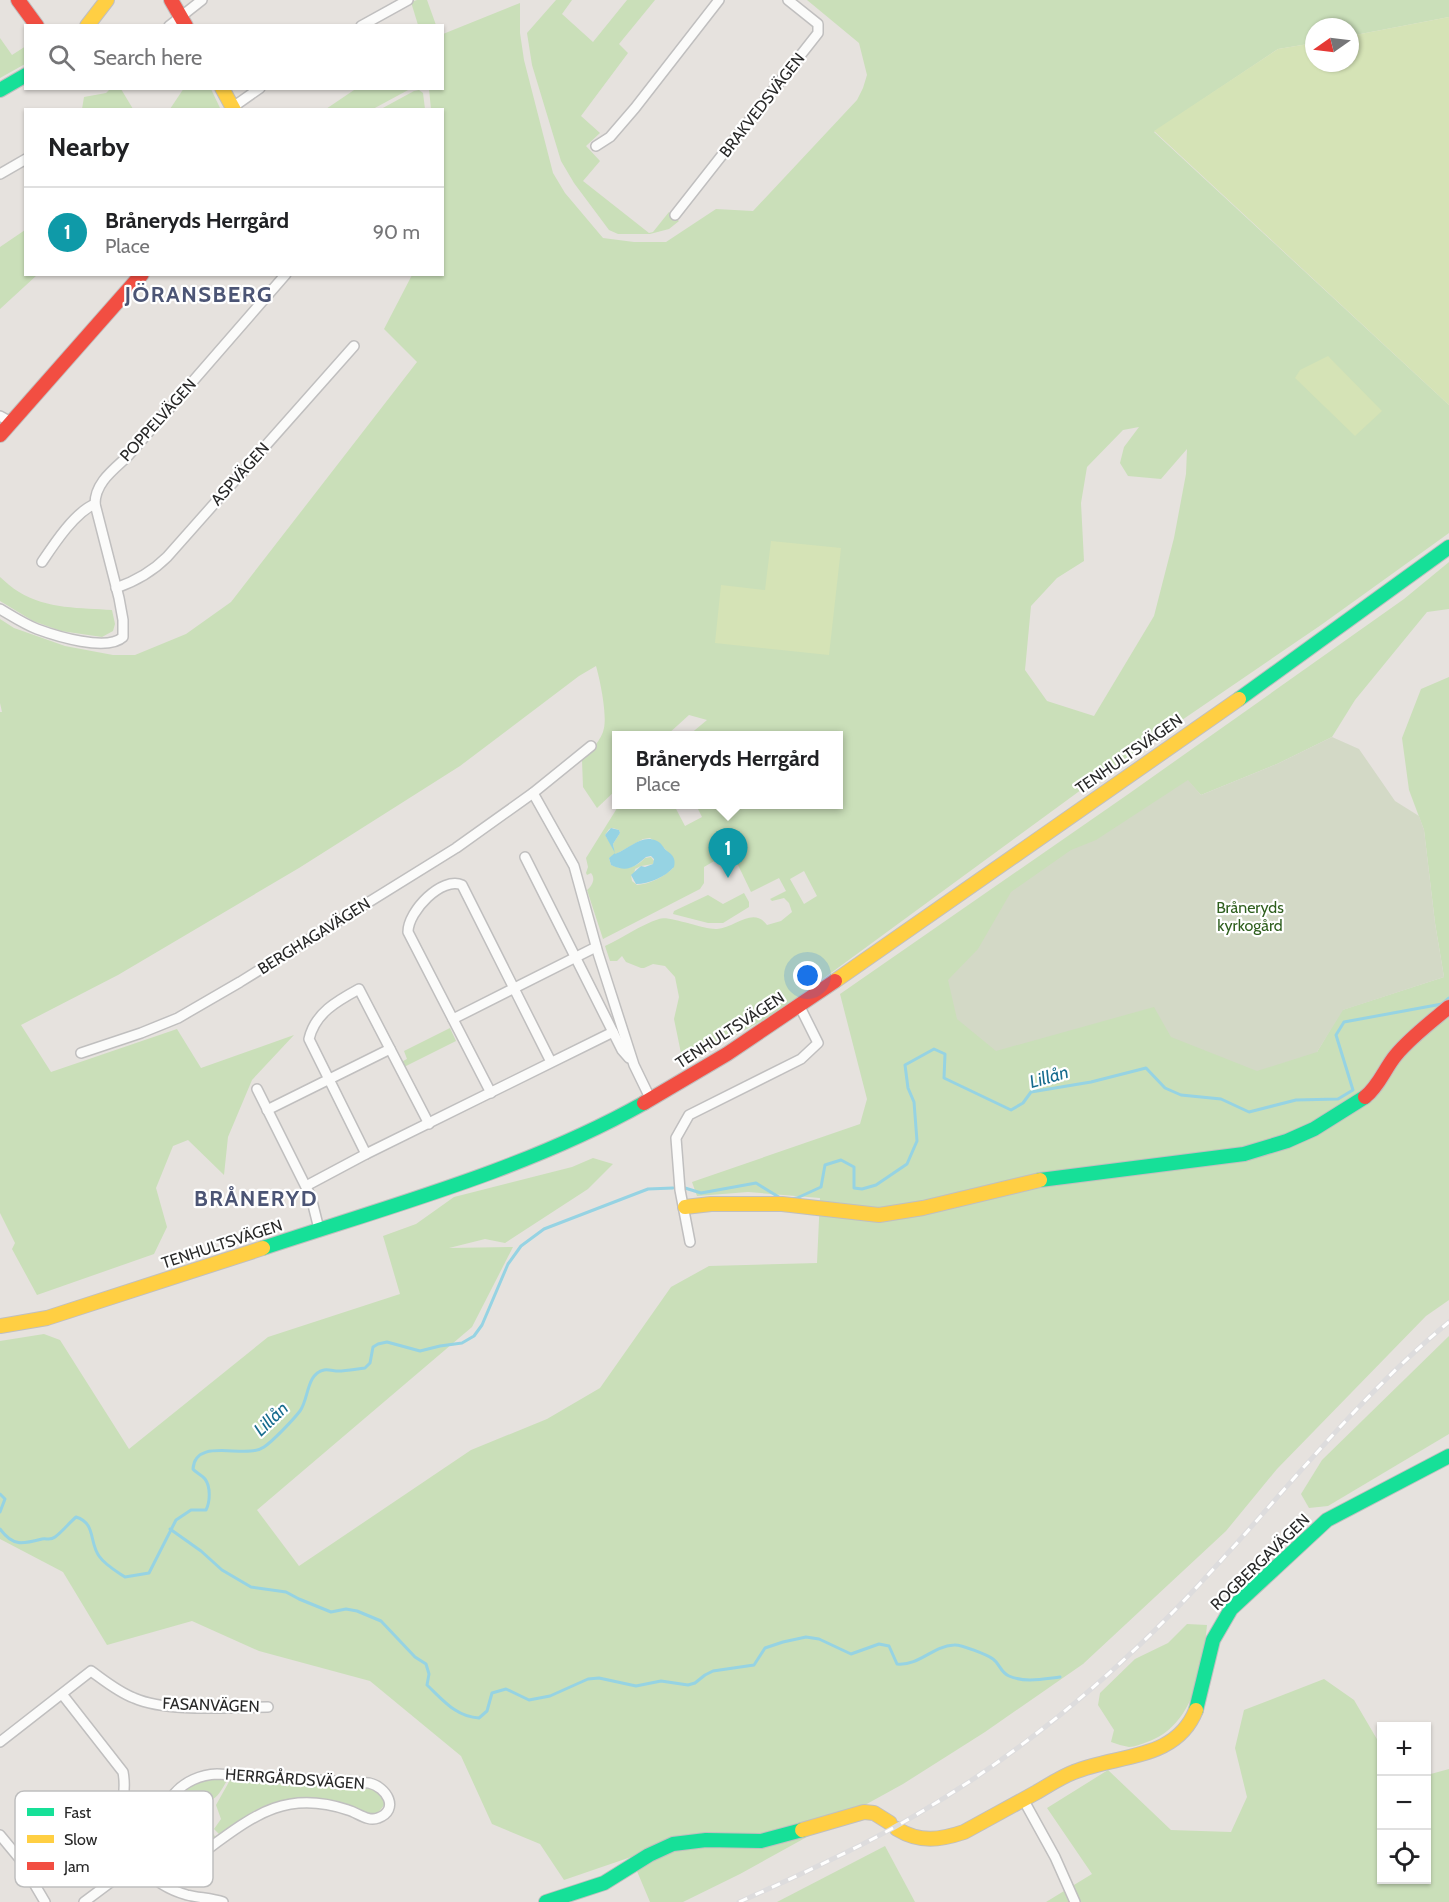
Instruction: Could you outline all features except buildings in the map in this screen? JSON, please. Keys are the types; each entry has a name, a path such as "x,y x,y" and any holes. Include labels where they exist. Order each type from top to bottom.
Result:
{"street":[{"path":"18,0 36,24"},
{"path":"89,24 107,0"},
{"path":"171,0 183,20 202,0"},
{"path":"365,24 408,0"},
{"path":"596,146 610,137 635,108 719,0"},
{"name":"BRAKVEDSVÄGEN","path":"675,215 818,33 818,24 788,0"},
{"path":"0,90 24,76"},
{"path":"223,90 233,108 257,90"},
{"path":"0,173 24,160"},
{"path":"0,435 6,419 140,276"},
{"name":"POPPELVÄGEN","path":"95,504 94,494 108,474 127,457 284,276"},
{"name":"ASPVÄGEN","path":"116,588 143,577 167,557 354,346"},
{"path":"0,609 54,635 112,643 123,637 124,631 116,588 95,504 86,507 55,542 42,562"},
{"name":"TENHULTSVÄGEN","path":"0,1326 47,1318 465,1181 583,1134 651,1100 702,1070 799,1005 1267,679 1449,547"},
{"name":"BERGHAGAVÄGEN","path":"81,1053 141,1034 189,1012 456,848 533,793 591,746"},
{"path":"533,793 574,866 596,947 634,1065 651,1100"},
{"path":"525,857 622,1050 634,1065"},
{"path":"491,1094 408,929 411,918 419,906 436,892 451,884 462,885 551,1062"},
{"path":"453,1018 596,947"},
{"path":"366,1154 309,1041 319,1017 333,1004 359,989 429,1124"},
{"path":"690,1242 680,1190 676,1138 689,1115 801,1059 818,1043 799,1005"},
{"path":"684,1208 711,1204 782,1204 879,1215 923,1208 1028,1182 1244,1154 1264,1149 1288,1142 1313,1130 1371,1092 1392,1060 1419,1032 1449,1007"},
{"path":"306,1186 613,1032"},
{"path":"267,1110 390,1049"},
{"path":"256,1089 312,1198 319,1229"},
{"name":"ROGBERGAVÄGEN","path":"546,1902 611,1880 670,1845 702,1840 746,1842 761,1840 864,1812 874,1813 916,1839 950,1838 1073,1772 1151,1752 1168,1744 1179,1737 1190,1725 1197,1710 1212,1642 1219,1626 1231,1609 1327,1520 1449,1456"},
{"name":"FASANVÄGEN","path":"62,1694 91,1671 112,1686 147,1702 191,1707 268,1707"},
{"path":"0,1742 62,1694 123,1772 125,1791"},
{"name":"HERRGÅRDSVÄGEN","path":"178,1791 192,1779 209,1774 369,1783 378,1785 389,1802 388,1809 375,1820 319,1803 298,1803 271,1809 249,1819 213,1845"},
{"path":"1023,1799 1055,1857 1076,1902"},
{"path":"0,1835 15,1853"},
{"path":"36,1887 45,1902"},
{"path":"84,1902 104,1887"},
{"path":"168,1887 223,1902"}],"green space":[{"path":"427,0 436,24 418,24 411,2"},
{"path":"556,0 572,0 562,14 593,42 627,0 655,0 619,44 628,53 581,116 600,133 586,146 600,161 583,181 649,233 653,232 669,212 679,221 669,229 650,234 618,234 609,230 574,183 561,161 532,65 527,33"},
{"path":"807,0 1449,0 1449,17 1359,34 1359,18 1305,18 1305,44 1278,49 1154,132 1449,405 1449,533 1321,625 1100,776 775,1014 683,1063 674,1019 679,997 675,977 665,966 653,964 641,968 626,962 622,956 617,961 610,961 605,946 645,925 664,918 711,929 724,928 756,917 767,925 781,921 792,912 789,903 784,898 772,901 770,899 786,891 779,878 751,892 738,865 733,863 729,856 719,851 711,856 716,860 704,867 704,883 700,889 603,939 587,890 593,878 591,873 587,875 586,873 588,867 586,858 617,809 676,809 685,826 702,817 698,809 843,809 843,731 694,731 707,720 689,715 671,731 612,731 612,794 597,808 583,787 582,760 598,741 605,722 596,666 579,676 460,766 299,868 118,975 21,1025 51,1072 177,1029 201,1068 294,1035 252,1080 228,1137 224,1175 188,1140 173,1146 156,1188 167,1227 154,1254 37,1295 12,1249 15,1243 0,1213 0,712 2,712 0,703 0,619 14,628 65,646 113,655 135,655 186,634 231,602 417,362 384,329 411,276 444,276 444,108 431,108 429,90 444,90 444,34 520,3 520,33 524,60 553,173 565,193 603,238 634,242 666,242 716,209 753,211 857,100 867,75 859,43","holes":["1139,427 1124,447 1120,463 1128,476 1161,479 1187,449 1186,474 1174,538 1154,616 1094,716 1047,701 1025,670 1031,606 1057,578 1084,561 1081,503 1087,467 1123,430","609,829 619,830 620,833 613,844 614,849 605,835","650,838 666,850 673,868 656,879 637,885 632,881 631,875 634,875 635,869 653,864 651,857 625,868 611,865 609,858 643,839","804,871 817,896 804,904 790,879"]},
{"path":"1449,17 1449,405 1154,131 1278,49 1305,44 1305,72 1359,72 1359,34"},
{"path":"0,38 12,55 24,47 24,65 0,78"},
{"path":"109,90 122,90 132,108 82,108 84,97 106,93"},
{"path":"183,90 211,90 220,108 171,108"},
{"path":"354,90 408,90 375,108 327,108"},
{"path":"419,90 423,93 425,108 383,108"},
{"path":"24,231 24,276 36,276 0,309 0,247"},
{"path":"1328,356 1382,411 1355,436 1295,378 1300,370"},
{"path":"771,541 841,548 829,655 715,643 721,585 765,590"},
{"path":"1449,562 1449,609 1427,612 1355,700 1332,737 1277,764 1201,795 1188,781 1317,1052 1342,1010 1444,977 1424,830 1409,790 1402,738 1421,689 1449,677 1449,1300 1426,1316 1277,1469 1226,1531 1083,1664 985,1732 903,1784 740,1874 683,1902 650,1902 631,1857 564,1880 540,1844 492,1824 461,1756 370,1681 259,1651 192,1621 107,1645 63,1572 0,1539 0,1341 44,1334 60,1340 129,1449 268,1337 400,1294 383,1236 416,1224 454,1197 572,1167 593,1158 613,1164 588,1189 505,1243 485,1239 449,1248 513,1247 472,1327 257,1510 299,1566 471,1450 547,1419 600,1388 671,1287 709,1266 817,1263 820,1198 748,1192 697,1196 692,1182 860,1124 867,1099 840,994 1404,599"},
{"path":"0,577 19,592 41,602 64,607 112,610 115,624 113,631 102,637 61,631 33,621 0,601"},
{"name":"Bråneryds kyrkogård","path":"1332,737 1359,749 1395,801 1419,816 1424,830 1444,977 1343,1010 1317,1052 1257,1071 1171,1037 1154,1007 996,1051 957,1019 948,980 978,949 1011,892 1071,850 1096,840 1188,780 1201,795 1277,764"},
{"path":"744,893 749,907 723,923 708,923 673,914 674,911 708,895 723,904"},
{"path":"450,1028 456,1041 404,1067 401,1062 407,1059 404,1051"},
{"path":"1449,1336 1449,1434 1328,1506 1309,1508 1301,1494 1322,1460"},
{"path":"1187,1624 1207,1625 1199,1677 1186,1709 1176,1723 1163,1734 1147,1742 1129,1747 1111,1742 1114,1730 1098,1705 1100,1693 1135,1659 1168,1643"},
{"path":"1324,1679 1354,1700 1377,1739 1377,1884 1431,1884 1431,1774 1449,1769 1449,1902 1046,1902 1092,1874 1047,1808 1108,1770 1171,1830 1231,1832 1247,1797 1235,1748 1244,1710"},
{"path":"210,1779 228,1779 213,1799 213,1791 184,1791"},
{"path":"230,1780 376,1787 384,1797 385,1804 377,1814 317,1803 287,1801 258,1809 220,1835 214,1829 221,1819 216,1805"},
{"path":"885,1846 915,1902 777,1902"}],"water":[{"path":"611,828 619,830 620,833 613,844 615,852 605,835"},
{"path":"651,839 659,842 675,862 674,867 666,874 646,883 636,884 631,875 641,866 653,864 654,859 651,856 646,857 634,866 622,869 611,865 609,858 641,840"}],"waterway":[{"name":"Lillån","path":"791,1199 821,1187 825,1165 841,1160 854,1167 854,1188 862,1189 876,1185 907,1164 917,1141 914,1102 908,1088 905,1065 934,1049 945,1054 944,1078 1011,1110 1023,1103 1031,1092 1091,1082 1146,1068 1165,1088 1181,1095 1221,1099 1249,1112 1296,1100 1338,1099 1353,1090 1336,1035 1344,1022 1442,1004 1449,998"},
{"name":"Lillån","path":"685,1188 701,1193 756,1183 782,1199"},
{"name":"Lillån","path":"0,1529 9,1539 19,1543 50,1539 58,1535 76,1517 87,1524 96,1551 111,1568 125,1577 149,1573 176,1520 191,1510 206,1510 209,1499 207,1482 193,1469 196,1459 202,1453 246,1451 264,1447 300,1411 311,1382 318,1372 365,1368 370,1363 373,1347 378,1344 387,1342 420,1351 462,1343 474,1336 482,1325 508,1264 521,1246 544,1229 648,1189 673,1188"},
{"name":"Lillån","path":"0,1494 5,1499 0,1512"},
{"path":"170,1529 201,1551 222,1570 251,1587 286,1592 331,1612 346,1609 381,1621 415,1657 426,1664 429,1674 427,1685 450,1707 471,1717 479,1718 487,1711 492,1693 506,1689 529,1700 550,1696 588,1679 599,1678 636,1686 661,1681 688,1685 713,1671 754,1665 765,1648 806,1637 819,1639 851,1654 879,1644 889,1646 897,1664 913,1662 946,1646 957,1645 990,1657 1006,1674 1015,1678 1034,1680 1060,1677"}],"railway":[{"path":"739,1902 831,1860 904,1822 987,1770 1065,1711 1103,1679 1173,1612 1341,1426 1411,1355 1449,1322"}],"traffic: fast":[{"path":"0,90 24,76"},
{"path":"1239,699 1449,547"},
{"path":"1040,1180 1244,1154 1287,1141 1314,1129 1365,1097"},
{"path":"263,1248 506,1167 553,1148 644,1103"},
{"path":"1196,1710 1213,1640 1231,1609 1327,1520 1449,1456"},
{"path":"546,1902 604,1883 649,1855 673,1844 706,1840 761,1841 802,1830"}],"traffic: slow":[{"path":"89,24 107,0"},
{"path":"223,90 233,108"},
{"path":"835,981 1239,699"},
{"path":"685,1207 711,1204 782,1204 879,1215 923,1208 1040,1180"},
{"path":"0,1326 47,1318 263,1248"},
{"path":"897,1829 930,1839 964,1832 1069,1774 1160,1747 1175,1739 1187,1727 1196,1710"},
{"path":"802,1830 864,1812 874,1813 890,1823"}],"traffic: jam":[{"path":"18,0 36,24"},
{"path":"171,0 185,24"},
{"path":"0,435 140,276"},
{"path":"644,1103 727,1054 835,981"},
{"path":"1365,1097 1402,1048 1449,1007"}],"place":[{"name":"Bråneryds Herrgård","path":"728,878"}],"district":[{"name":"JÖRANSBERG","path":"199,294"},
{"name":"BRÅNERYD","path":"256,1198"}]}
